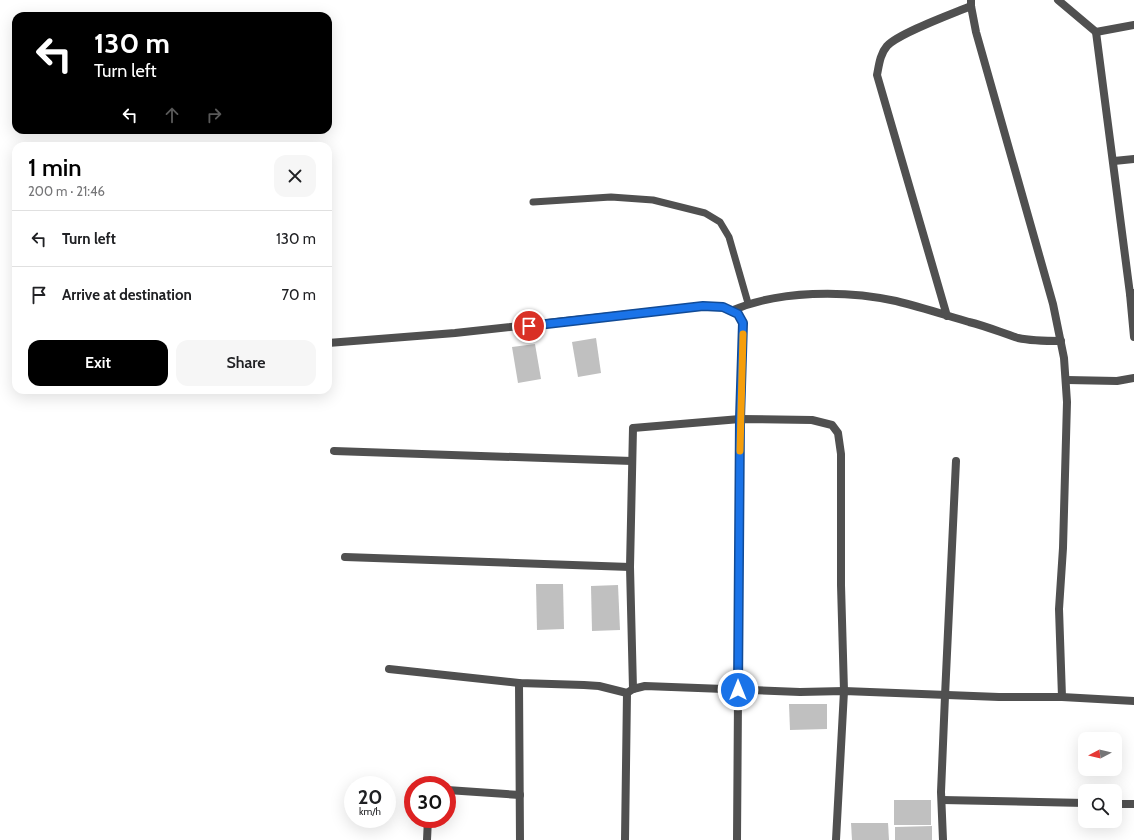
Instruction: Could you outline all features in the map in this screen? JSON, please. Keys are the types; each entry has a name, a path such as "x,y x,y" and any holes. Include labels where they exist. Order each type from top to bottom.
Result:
{"street":[{"path":"1058,0 1096,32 1132,293 1134,337"},
{"path":"947,316 877,75 880,60 887,46 904,35 971,3 976,32 1053,304 1067,380 1063,548 1059,609 1062,697"},
{"path":"1096,32 1134,25"},
{"path":"1114,161 1134,159"},
{"path":"731,311 748,303 795,296 838,294 895,301 1018,338 1043,341 1061,341"},
{"path":"332,343 455,333 703,306 723,307 738,314 743,323 740,419 737,840"},
{"path":"1067,380 1117,380 1134,378"},
{"path":"625,840 630,691 630,567 633,428 740,419 812,420 832,425 838,433 841,454 841,585 844,691 836,840"},
{"path":"334,451 632,461"},
{"path":"943,840 942,800 945,696 956,461"},
{"path":"345,557 630,567"},
{"path":"389,670 519,683 599,686 630,691 645,686 800,692 844,691 945,696 1062,697 1134,701"},
{"path":"519,683 520,840"},
{"path":"456,791 520,795"},
{"path":"942,800 1078,803"},
{"path":"1122,804 1134,804"},
{"path":"427,840 428,828"}],"lane":[{"path":"533,202 611,197 646,200 705,213 720,222 729,237 748,303"}],"building":[{"path":"596,338 601,373 578,377 572,342"},
{"path":"535,344 541,379 518,383 512,347"},
{"path":"536,584 563,584 564,629 537,630"},
{"path":"618,585 620,630 592,631 591,586"},
{"path":"789,704 827,704 827,729 790,730"},
{"path":"894,800 931,800 931,825 894,825"},
{"path":"851,823 888,823 889,840 852,840"},
{"path":"932,826 932,840 895,840 895,827"}],"slow traffic":[{"path":"740,451 743,334"}],"route":[{"path":"529,326 703,306 723,307 738,314 743,323 740,419 738,690"}]}
